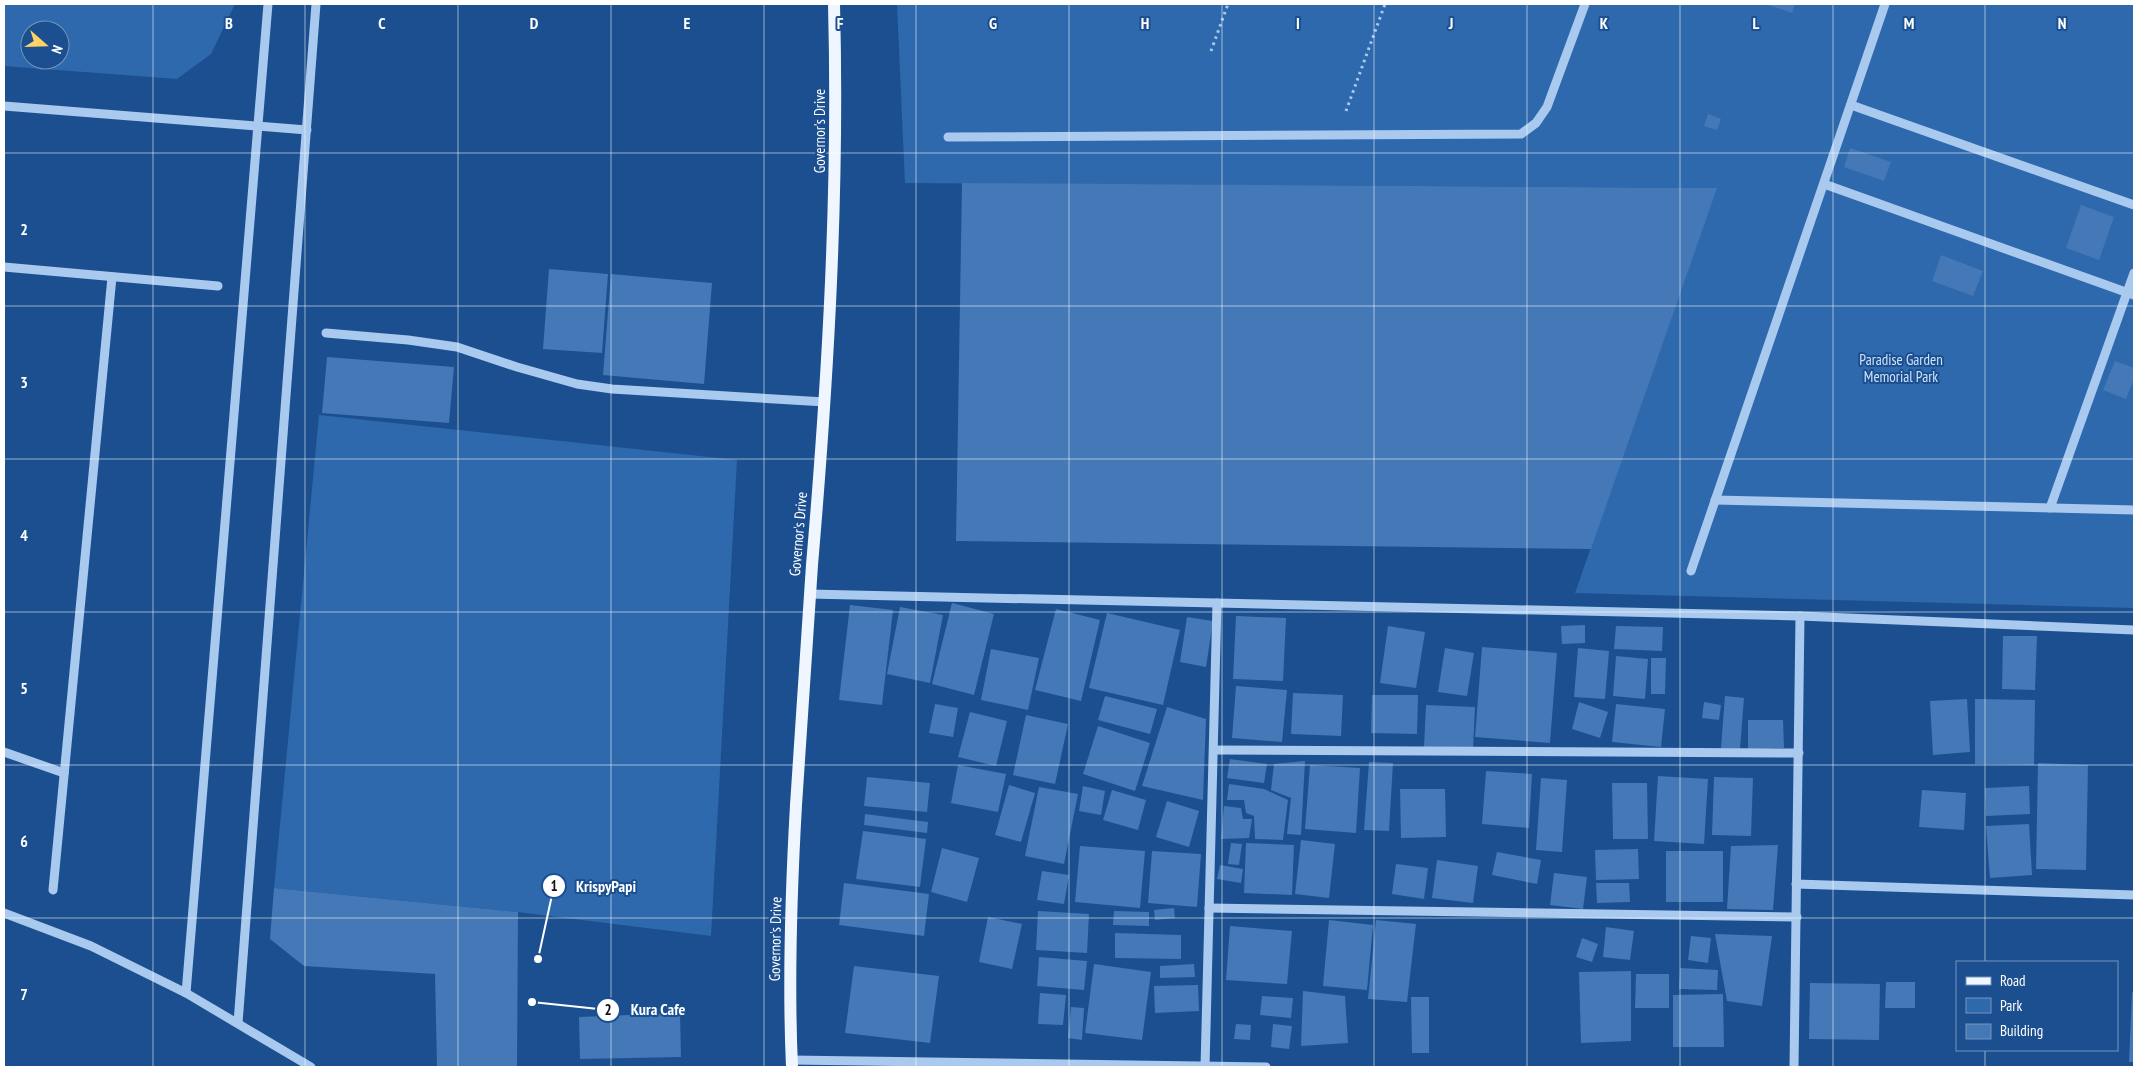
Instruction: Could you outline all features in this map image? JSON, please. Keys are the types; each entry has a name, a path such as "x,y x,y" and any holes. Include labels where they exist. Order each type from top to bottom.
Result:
{"main road":[{"name":"Governor's Drive","path":"791,1064 791,908 810,594 825,402 835,205 834,4"}],"street":[{"path":"186,994 268,4"},
{"path":"238,1023 316,4"},
{"path":"948,137 1521,134 1536,123 1547,107 1585,4"},
{"path":"1691,571 1885,4"},
{"path":"1850,105 2134,205"},
{"path":"4,106 307,130"},
{"path":"1824,184 2131,294"},
{"path":"4,267 218,286"},
{"path":"2050,508 2131,294 2134,274"},
{"path":"53,890 112,277"},
{"path":"326,333 408,340 456,347 577,384 612,389 825,402"},
{"path":"1715,500 2134,510"},
{"path":"810,594 1800,616 2134,630"},
{"path":"1205,1067 1217,603"},
{"path":"1794,1067 1800,616"},
{"path":"1214,750 1799,753"},
{"path":"4,752 64,773"},
{"path":"1796,884 2134,895"},
{"path":"1209,908 1797,917"},
{"path":"4,913 91,946 186,994 311,1067"},
{"path":"791,1064 1266,1067"}],"path":[{"path":"1211,51 1228,4"},
{"path":"1337,136 1385,4"}],"green space":[{"path":"4,4 235,4 211,54 177,79 57,70 70,70 70,20 20,20 20,67 4,66"},
{"name":"Paradise Garden Memorial Park","path":"897,4 2134,4 2134,608 1575,593 1716,188 905,183"},
{"path":"319,415 737,460 711,936 518,912 274,888"}],"building":[{"path":"1765,4 1795,4 1792,13"},
{"path":"1708,114 1721,119 1717,130 1704,126"},
{"path":"1850,148 1891,162 1884,181 1844,167"},
{"path":"962,183 1717,188 1591,549 956,541"},
{"path":"2081,205 2114,217 2099,260 2066,248"},
{"path":"1941,255 1983,271 1973,296 1932,281"},
{"path":"549,269 608,274 602,353 543,349"},
{"path":"611,274 712,283 704,384 603,375"},
{"path":"327,357 454,367 449,423 322,413"},
{"path":"2115,361 2134,368 2134,379 2126,399 2103,390"},
{"path":"952,603 994,614 974,695 932,684"},
{"path":"850,605 893,610 882,705 839,700"},
{"path":"900,607 943,615 930,683 887,674"},
{"path":"1056,609 1100,620 1081,701 1035,690"},
{"path":"1107,613 1180,630 1163,705 1089,688"},
{"path":"1236,616 1286,618 1283,681 1233,679"},
{"path":"1187,617 1213,621 1206,667 1180,662"},
{"path":"1585,625 1585,643 1562,644 1561,626"},
{"path":"1388,626 1425,632 1416,688 1380,683"},
{"path":"1616,626 1663,627 1662,651 1614,649"},
{"path":"2003,636 2037,636 2035,690 2002,689"},
{"path":"1482,647 1557,653 1550,743 1475,737"},
{"path":"1445,648 1474,653 1467,696 1438,692"},
{"path":"1578,648 1609,651 1605,699 1574,697"},
{"path":"991,649 1039,658 1028,710 981,700"},
{"path":"1616,656 1648,659 1645,699 1613,696"},
{"path":"1651,658 1666,658 1665,694 1651,694"},
{"path":"1236,686 1287,690 1282,742 1232,738"},
{"path":"1293,693 1343,695 1341,736 1291,734"},
{"path":"1372,695 1418,695 1417,734 1371,733"},
{"path":"1105,696 1157,709 1150,734 1098,720"},
{"path":"1725,696 1744,698 1740,749 1721,748"},
{"path":"1967,699 1970,752 1933,755 1930,701"},
{"path":"1975,699 2035,700 2034,765 1975,764"},
{"path":"1579,702 1608,712 1600,738 1572,729"},
{"path":"1704,702 1721,705 1719,720 1702,718"},
{"path":"935,704 958,708 953,737 929,733"},
{"path":"1616,704 1665,709 1661,747 1612,742"},
{"path":"1426,705 1475,707 1473,750 1424,747"},
{"path":"1167,707 1206,719 1203,800 1142,786"},
{"path":"970,712 1007,721 996,766 958,757"},
{"path":"1026,715 1068,724 1055,784 1013,775"},
{"path":"1748,720 1783,720 1784,748 1748,749"},
{"path":"1098,726 1150,743 1135,791 1083,774"},
{"path":"1230,759 1267,764 1264,783 1227,778"},
{"path":"1305,761 1301,835 1287,834 1291,798 1271,790 1274,764"},
{"path":"1369,762 1393,763 1389,831 1364,830"},
{"path":"2038,763 2088,765 2086,870 2036,869"},
{"path":"958,765 1006,774 998,812 951,803"},
{"path":"1310,765 1360,768 1356,833 1305,829"},
{"path":"1486,771 1532,774 1529,828 1482,824"},
{"path":"1658,776 1708,779 1704,844 1654,841"},
{"path":"867,777 930,783 927,812 864,806"},
{"path":"1714,777 1753,778 1751,836 1712,835"},
{"path":"1541,778 1567,780 1562,852 1536,850"},
{"path":"1612,783 1647,783 1648,839 1613,839"},
{"path":"1229,784 1264,789 1288,800 1283,840 1255,839 1254,816 1246,813 1244,800 1227,800"},
{"path":"1009,785 1035,793 1021,842 995,835"},
{"path":"1083,786 1105,791 1101,815 1079,811"},
{"path":"2029,786 2030,814 1986,816 1985,788"},
{"path":"1039,787 1078,794 1064,864 1025,856"},
{"path":"1400,789 1445,789 1446,837 1401,838"},
{"path":"1112,790 1146,800 1138,830 1103,820"},
{"path":"1922,790 1966,793 1964,830 1919,827"},
{"path":"1167,801 1199,811 1189,847 1156,837"},
{"path":"1224,806 1241,808 1243,819 1252,819 1249,838 1221,839"},
{"path":"865,814 928,822 927,833 864,825"},
{"path":"2029,824 2032,875 1990,878 1986,826"},
{"path":"863,831 926,839 920,887 856,879"},
{"path":"1301,840 1335,844 1329,898 1295,894"},
{"path":"1231,843 1242,844 1239,865 1228,864"},
{"path":"1246,843 1294,845 1292,895 1244,893"},
{"path":"1778,845 1773,910 1727,909 1731,846"},
{"path":"1080,846 1145,851 1140,908 1075,902"},
{"path":"942,848 979,858 967,902 931,892"},
{"path":"1638,849 1639,879 1596,880 1595,850"},
{"path":"1152,851 1201,854 1197,907 1148,903"},
{"path":"1666,851 1723,851 1723,902 1666,902"},
{"path":"1497,852 1541,860 1537,884 1492,875"},
{"path":"1437,860 1478,866 1473,903 1432,898"},
{"path":"1396,864 1428,868 1424,899 1392,894"},
{"path":"1220,865 1243,869 1241,883 1217,879"},
{"path":"1042,871 1069,875 1064,904 1037,900"},
{"path":"1554,873 1587,877 1583,909 1550,905"},
{"path":"844,883 929,894 924,936 839,925"},
{"path":"1596,883 1629,883 1630,902 1597,903"},
{"path":"274,888 518,912 517,1067 437,1067 435,974 304,966 270,939"},
{"path":"1174,908 1175,918 1155,920 1154,910"},
{"path":"1038,911 1089,914 1087,953 1036,950"},
{"path":"1114,911 1149,912 1149,926 1113,925"},
{"path":"988,917 1022,924 1012,969 979,962"},
{"path":"1329,920 1373,925 1367,990 1323,986"},
{"path":"1376,920 1416,924 1407,1002 1368,999"},
{"path":"1230,926 1292,931 1287,984 1226,980"},
{"path":"1606,927 1634,931 1630,960 1603,957"},
{"path":"1115,933 1181,935 1181,959 1115,958"},
{"path":"1715,934 1772,936 1762,1006 1727,1001"},
{"path":"1691,936 1711,938 1708,963 1688,960"},
{"path":"1582,938 1598,944 1592,962 1576,957"},
{"path":"1039,957 1087,961 1084,990 1037,986"},
{"path":"1094,964 1151,972 1142,1040 1085,1033"},
{"path":"1194,964 1195,977 1160,978 1160,966"},
{"path":"854,966 939,976 930,1043 845,1033"},
{"path":"1680,968 1718,970 1717,990 1679,989"},
{"path":"1631,971 1631,1041 1581,1043 1579,972"},
{"path":"1636,974 1669,974 1669,1008 1635,1008"},
{"path":"1886,982 1915,982 1915,1008 1885,1008"},
{"path":"1810,983 1880,984 1879,1040 1809,1039"},
{"path":"1198,985 1199,1011 1155,1013 1154,986"},
{"path":"1303,991 1345,996 1348,1043 1301,1046"},
{"path":"2132,992 2134,992 2134,1062 2129,1062"},
{"path":"1040,993 1066,995 1063,1025 1038,1024"},
{"path":"1723,994 1724,1047 1673,1047 1673,995"},
{"path":"1262,996 1293,998 1291,1018 1260,1015"},
{"path":"1411,997 1429,997 1429,1053 1412,1053"},
{"path":"1071,1007 1084,1008 1082,1040 1068,1038"},
{"path":"680,1013 681,1057 580,1059 579,1017"},
{"path":"1236,1024 1251,1025 1250,1040 1234,1039"},
{"path":"1273,1024 1292,1026 1289,1049 1271,1047"}],"place":[{"name":"KrispyPapi","path":"538,959"},
{"name":"Kura Cafe","path":"532,1002"}]}
